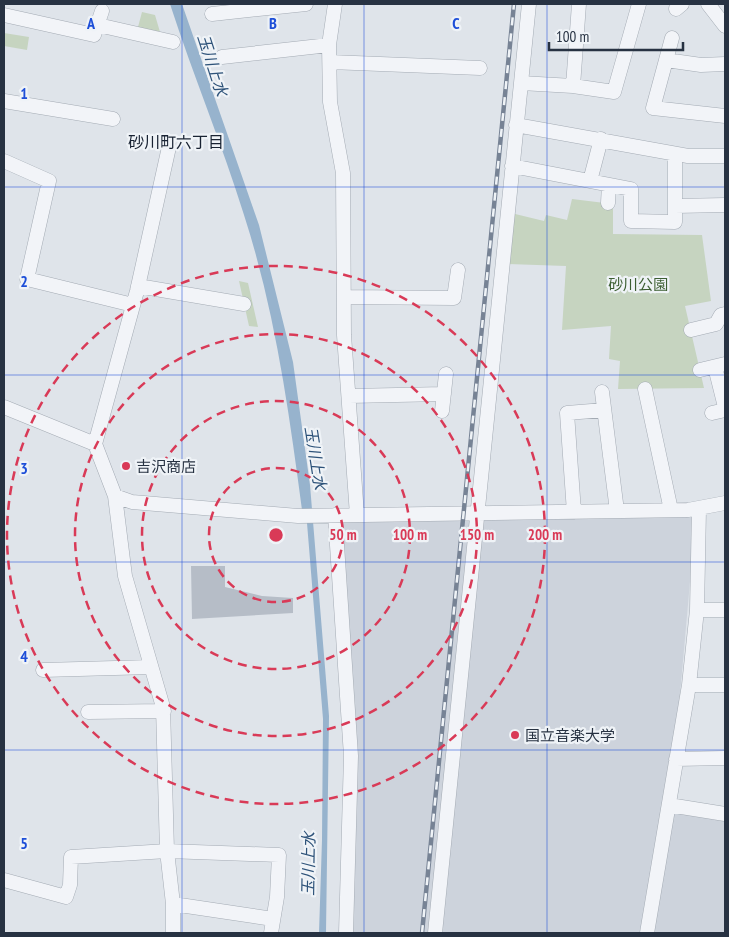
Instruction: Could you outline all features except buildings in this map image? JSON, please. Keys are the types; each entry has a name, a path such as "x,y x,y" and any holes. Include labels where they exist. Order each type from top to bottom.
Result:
{"street":[{"path":"212,14 264,6 306,4"},
{"path":"334,4 329,45 330,102 343,173 344,335 357,515"},
{"path":"435,933 529,4"},
{"path":"573,86 579,4"},
{"path":"521,83 573,86 614,92 638,4"},
{"path":"708,4 725,26"},
{"path":"4,15 94,35 102,11"},
{"path":"98,25 173,42"},
{"path":"672,38 653,108 725,116"},
{"path":"222,57 329,45"},
{"path":"666,60 701,65 725,64"},
{"path":"330,62 480,68"},
{"path":"4,101 113,119"},
{"path":"516,124 675,154 725,156"},
{"path":"590,181 601,139"},
{"path":"169,147 138,286 95,444 115,496 125,576 164,711 167,851 173,904 173,933"},
{"path":"512,166 631,189 631,221 675,222 675,154"},
{"path":"4,161 49,181 27,279 133,305"},
{"path":"608,204 609,185"},
{"path":"676,206 725,205"},
{"path":"344,297 454,298 458,270"},
{"path":"138,286 244,304"},
{"path":"691,330 716,324 722,315 725,314"},
{"path":"700,370 720,366 721,410"},
{"path":"442,411 446,374"},
{"path":"646,389 671,510"},
{"path":"602,392 617,511"},
{"path":"349,396 444,394"},
{"path":"4,407 95,444"},
{"path":"574,512 567,413 604,410"},
{"path":"115,496 132,502 298,516 671,510 699,509 725,503"},
{"path":"647,933 689,685 697,610 699,509"},
{"path":"335,515 351,756 346,933"},
{"path":"697,610 725,610"},
{"path":"43,670 152,667"},
{"path":"689,685 725,685"},
{"path":"88,712 164,711"},
{"path":"676,759 725,758"},
{"path":"669,805 725,814"},
{"path":"4,880 66,897 70,885 71,857 167,851 279,855 277,897 272,926 173,904"}],"shaded area":[{"name":"国立音楽大学","path":"696,514 678,717 662,806 725,817 725,933 351,933 336,520"}],"green space":[{"path":"142,12 155,15 160,32 138,27"},
{"path":"4,33 29,37 27,50 4,46"},
{"name":"砂川公園","path":"572,199 613,204 613,234 702,235 711,301 685,306 704,388 618,389 620,361 609,359 611,326 562,330 566,266 507,264 511,213 544,221 546,215 567,220"},
{"path":"239,281 248,283 258,327 249,326"}],"water":[{"path":"170,4 182,4 259,225 293,362 310,485 329,716 326,933 319,933 323,719 307,523 302,510 280,361 255,251 244,215"}],"railway":[{"path":"422,933 514,4"}],"place":[{"name":"吉沢商店","path":"126,466"},
{"name":"国立音楽大学","path":"515,735"}],"district":[{"name":"砂川町六丁目","path":"176,142"}],"water label":[{"name":"玉川上水","path":"213,65"},
{"name":"玉川上水","path":"316,458"},
{"name":"玉川上水","path":"308,864"}]}
